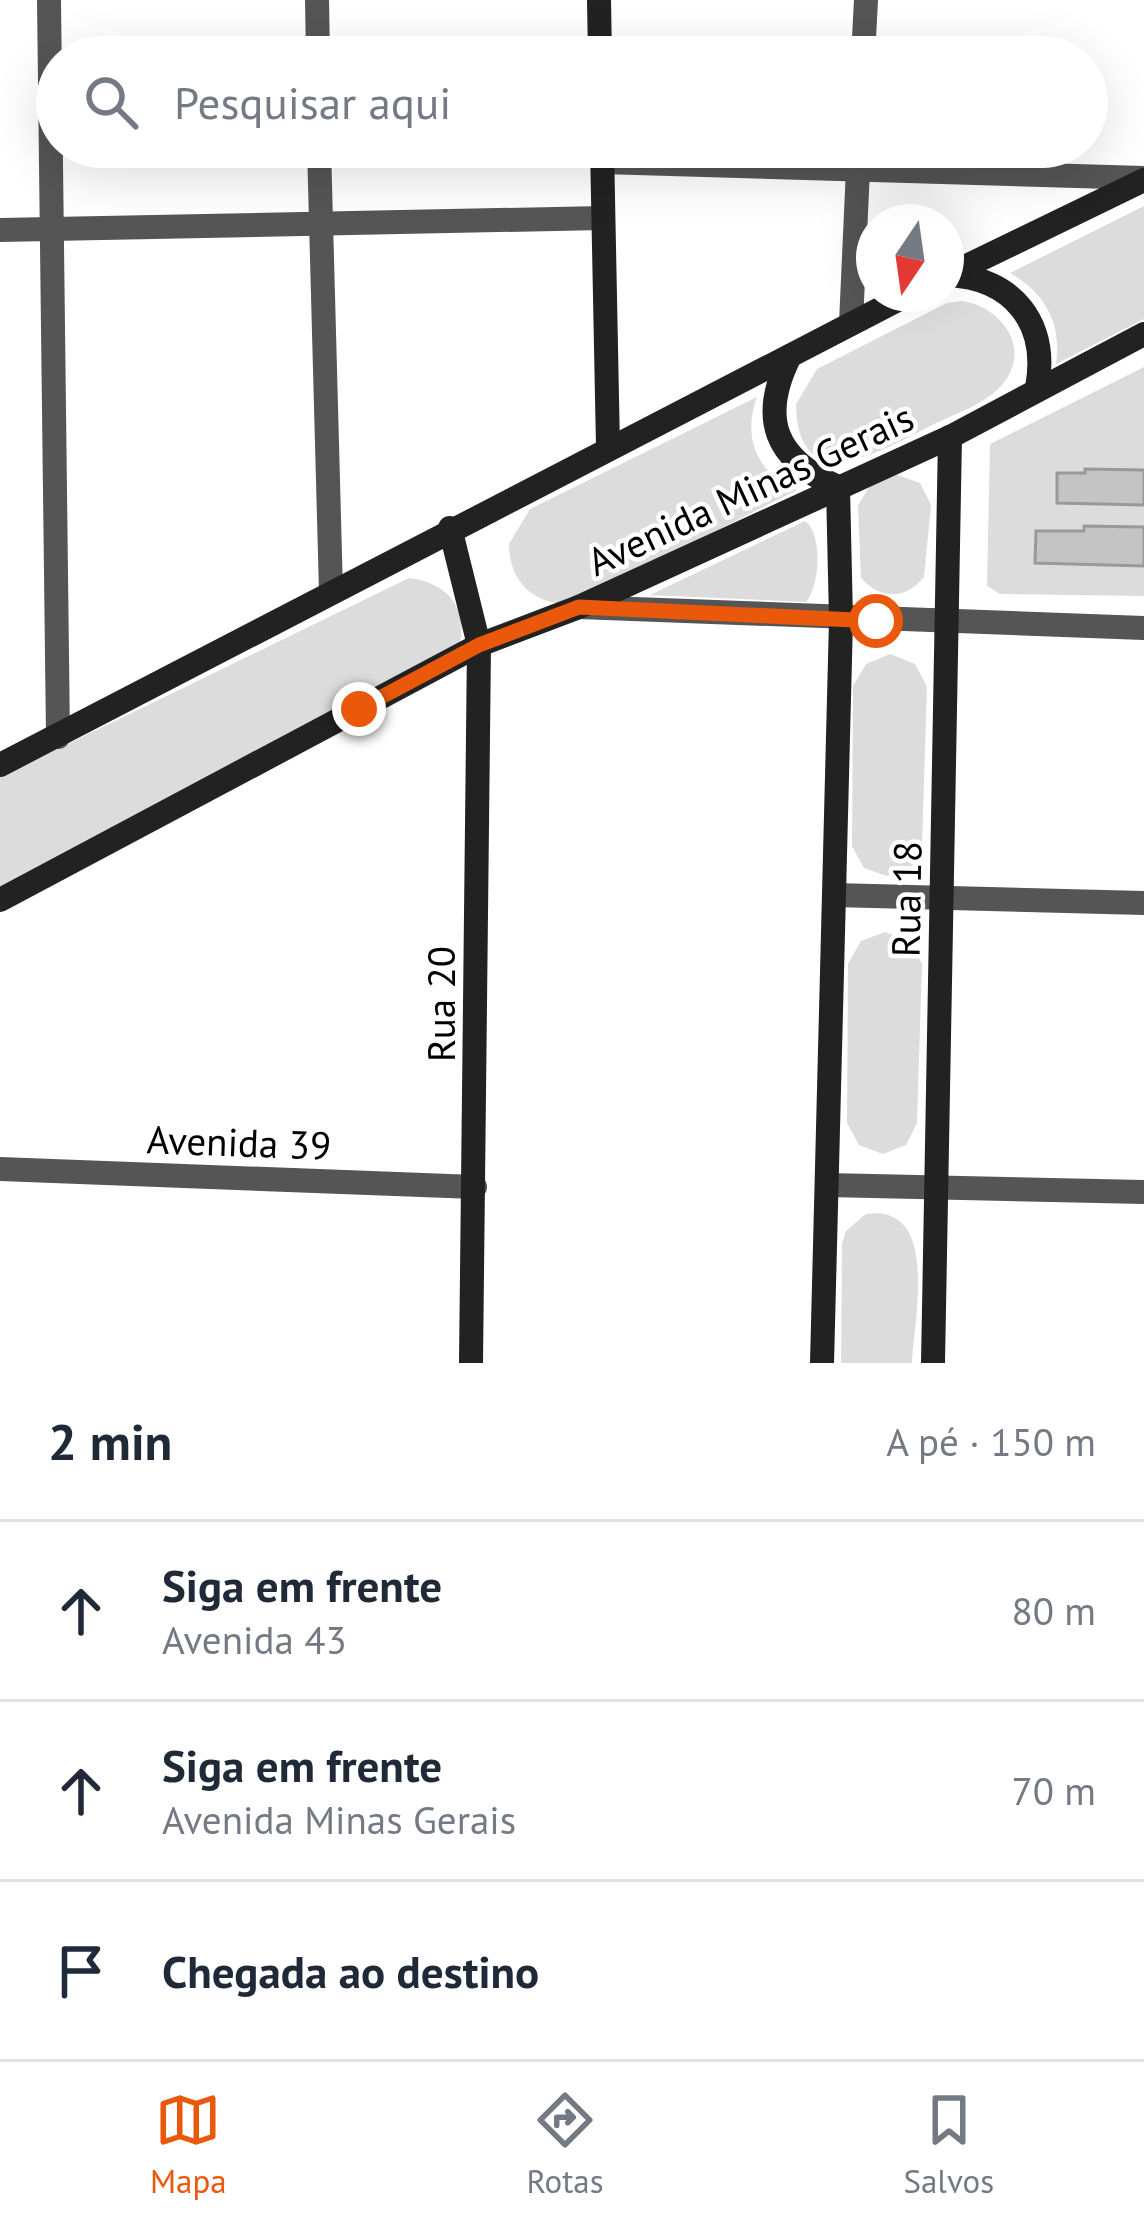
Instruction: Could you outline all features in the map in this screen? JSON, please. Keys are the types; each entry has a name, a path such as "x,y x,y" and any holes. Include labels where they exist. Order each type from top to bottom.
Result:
{"main road":[{"path":"599,0 600,36"},
{"path":"602,168 608,447"},
{"path":"964,268 1144,179"},
{"path":"964,279 995,284 1030,317 1041,364 1037,388"},
{"path":"0,765 873,312"},
{"name":"Avenida Minas Gerais","path":"0,900 479,645 579,607 950,437 1144,334"},
{"path":"790,356 776,386 773,418 784,449 807,474 838,487"},
{"name":"Rua 18","path":"933,1363 950,437"},
{"name":"Rua 18","path":"822,1363 841,620 838,487"},
{"name":"Rua 20","path":"450,528 479,645 471,1363"}],"street":[{"path":"49,0 49,36"},
{"path":"317,0 318,36"},
{"path":"864,36 866,0"},
{"path":"50,168 58,737"},
{"path":"319,168 331,592"},
{"path":"851,323 858,168"},
{"path":"987,168 1144,179"},
{"path":"0,230 603,218"},
{"path":"579,607 1144,628"},
{"path":"834,895 1144,903"},
{"name":"Avenida 39","path":"0,1169 475,1187"},
{"path":"826,1185 1144,1192"}],"shaded area":[{"path":"1144,206 1144,319 1056,364 1056,335 1048,311 1033,290 1010,273"},
{"path":"964,301 999,319 1013,341 1012,367 990,395 893,445 848,461 828,461 811,453 800,435 796,404 817,369 929,312 964,312"},
{"path":"1144,367 1144,596 1000,594 987,586 990,444"},
{"path":"757,397 751,426 756,452 772,474 797,490 571,604 546,600 526,589 513,570 509,544 530,509"},
{"path":"895,474 920,483 931,505 924,577 909,590 893,594 861,578 858,506 871,483"},
{"path":"805,521 815,537 818,560 806,602 650,595"},
{"path":"409,578 436,586 454,602 461,625 457,653 0,891 0,777"},
{"path":"890,654 915,664 927,687 922,845 911,868 887,876 864,868 852,846 853,686 866,664"},
{"path":"885,932 910,941 922,964 917,1123 906,1145 883,1154 859,1145 847,1123 848,964 861,941"},
{"path":"866,1214 889,1215 905,1226 914,1244 918,1293 912,1363 841,1363 842,1244 846,1231"}],"building":[{"path":"1085,469 1144,470 1144,505 1057,503 1057,473 1085,473"},
{"path":"1084,526 1144,527 1144,566 1035,563 1036,531 1084,531"}],"route":[{"path":"359,709 479,645 579,607 876,621"}]}
